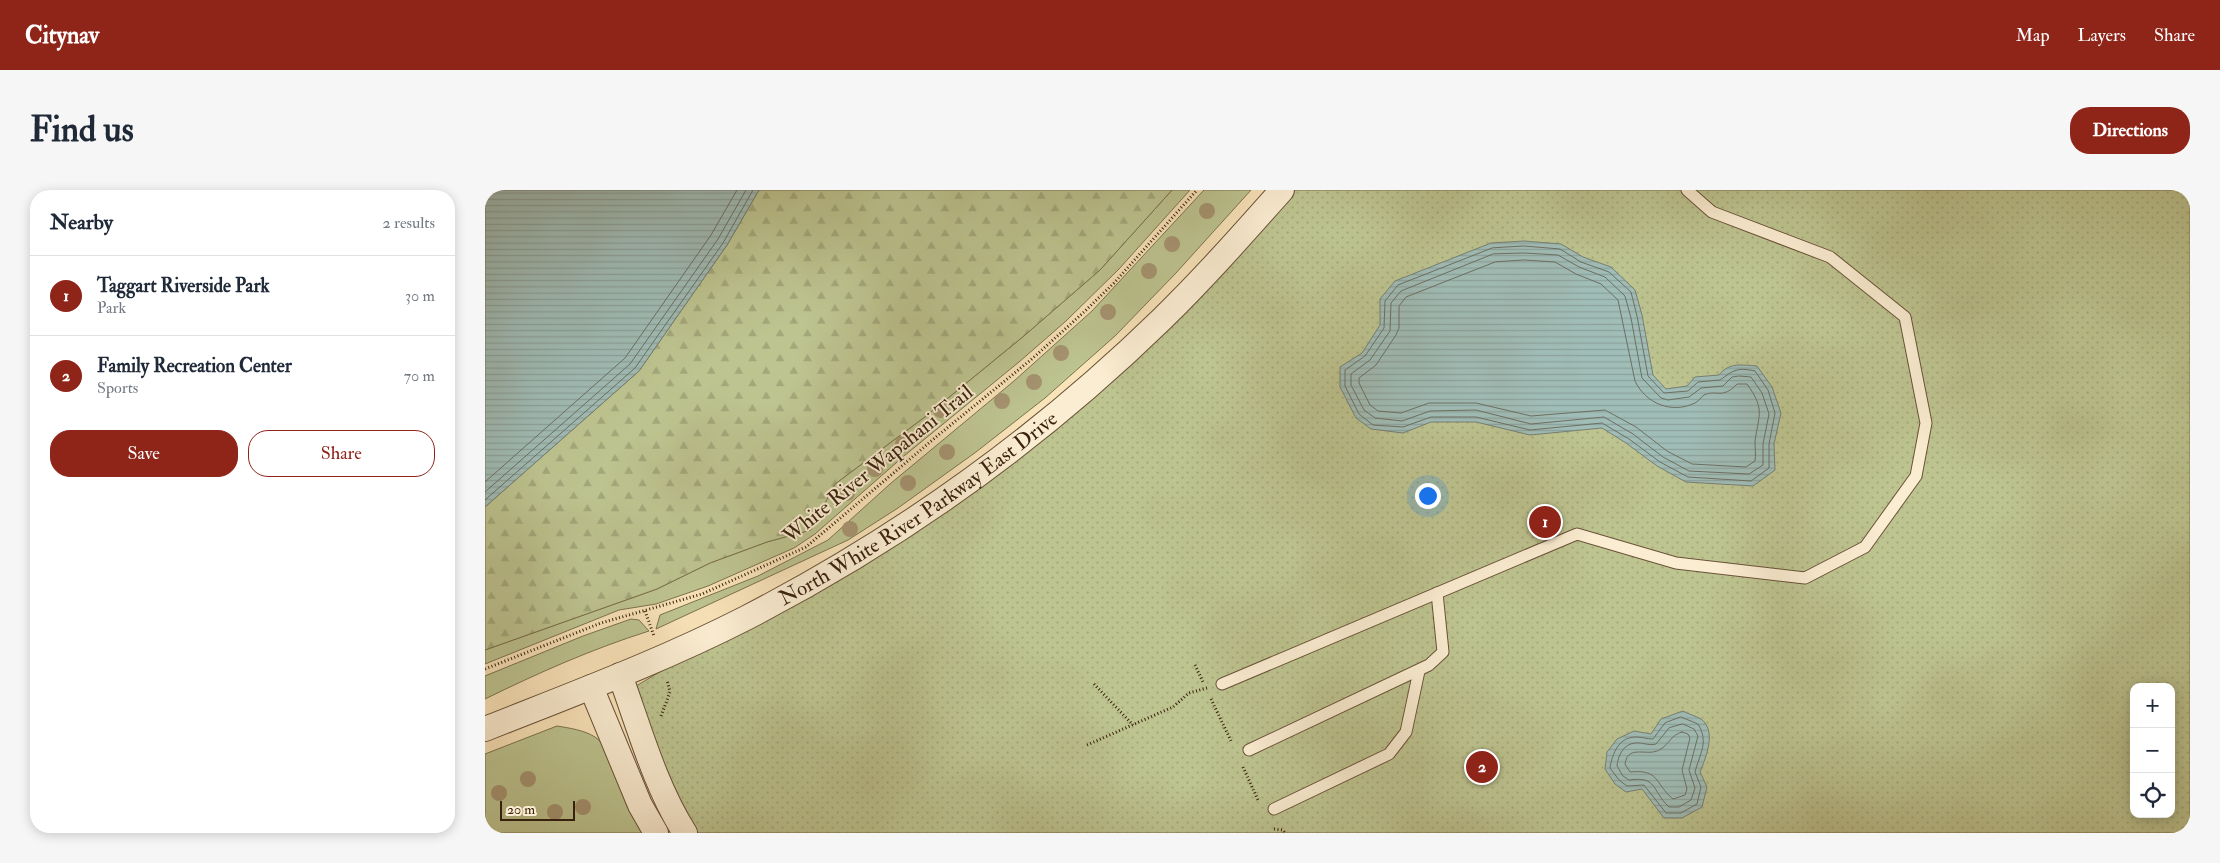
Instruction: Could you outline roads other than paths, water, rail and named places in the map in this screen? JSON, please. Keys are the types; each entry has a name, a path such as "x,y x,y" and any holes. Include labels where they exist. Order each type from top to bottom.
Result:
{"street":[{"name":"North White River Parkway East Drive","path":"485,729 591,687 701,640 792,594 849,561 967,483 1061,410 1146,335 1209,271 1282,190"},
{"path":"620,675 669,805 685,833"},
{"path":"591,687 640,805 655,833"}],"lane":[{"path":"1223,684 1577,534 1676,563 1805,578 1865,547 1916,476 1926,423 1905,317 1830,257 1712,212 1687,190"},
{"path":"1249,750 1419,672 1429,665 1443,652 1437,593"},
{"path":"1274,809 1389,754 1406,732 1419,672"}],"water":[{"path":"485,190 759,190 727,245 639,371 485,507"},
{"path":"1524,241 1561,244 1583,257 1611,267 1635,290 1642,315 1653,375 1666,389 1687,386 1695,377 1719,375 1731,366 1757,366 1772,387 1781,413 1774,444 1775,470 1753,486 1686,482 1657,466 1602,428 1530,435 1476,422 1431,422 1403,433 1371,429 1356,418 1340,387 1340,367 1362,353 1380,325 1380,299 1395,281 1491,243"},
{"path":"1683,711 1701,719 1706,724 1708,730 1709,744 1700,772 1707,787 1702,807 1682,818 1664,818 1642,789 1626,792 1615,784 1605,769 1607,752 1617,739 1634,731 1651,734 1661,719"}],"place":[{"name":"Taggart Riverside Park","path":"1545,522"},
{"name":"Family Recreation Center","path":"1482,767"}]}
